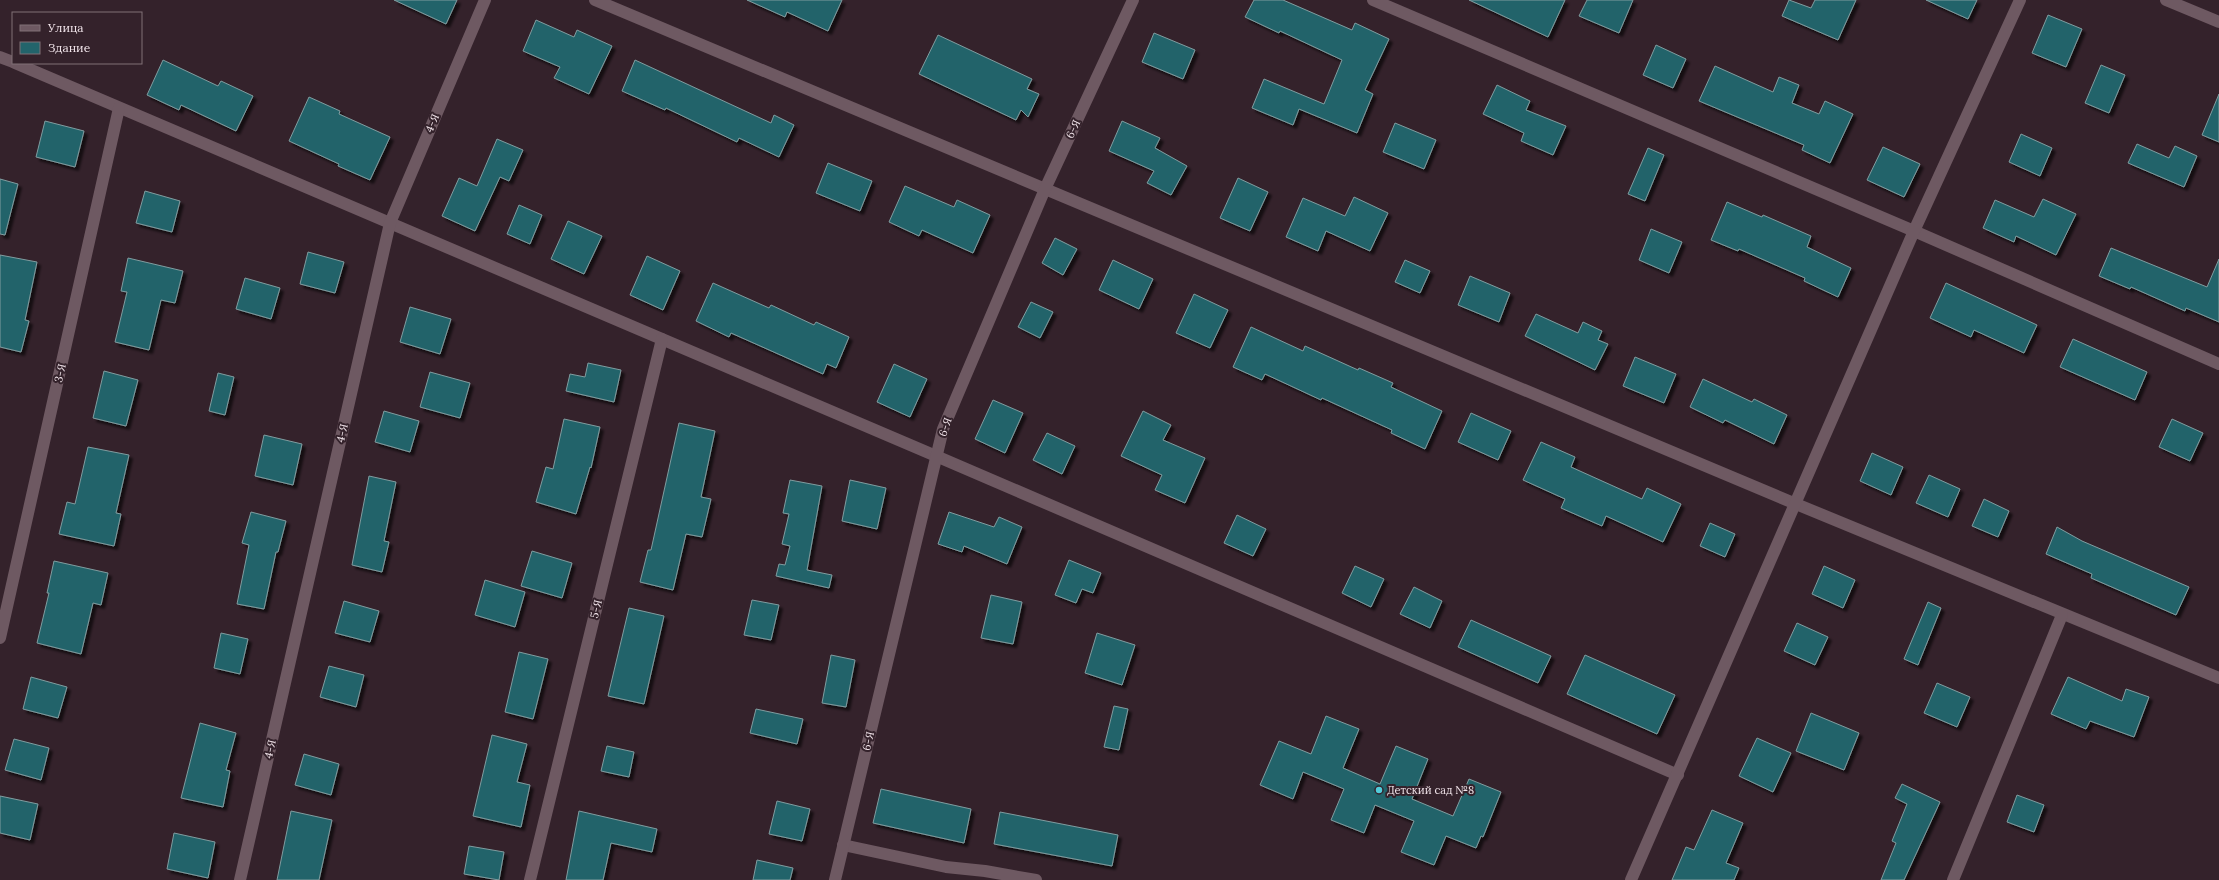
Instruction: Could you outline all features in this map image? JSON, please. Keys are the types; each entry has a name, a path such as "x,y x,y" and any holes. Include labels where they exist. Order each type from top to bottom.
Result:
{"street":[{"name":"4-Я","path":"240,880 390,223 486,0"},
{"path":"595,0 1796,504 2062,615 2219,678"},
{"name":"6-Я","path":"835,880 943,429 1045,189 1133,0"},
{"path":"1374,0 1914,230 2219,364"},
{"path":"1631,880 1914,230 2020,0"},
{"path":"2166,0 2219,22"},
{"path":"0,57 12,62"},
{"path":"16,64 936,456 1678,775"},
{"name":"3-Я","path":"0,638 120,108"},
{"name":"5-Я","path":"530,880 662,339"},
{"path":"1952,880 2062,615"},
{"path":"843,845 946,867 985,871 1036,880"}],"building":[{"path":"394,0 457,0 446,24"},
{"path":"747,0 842,0 828,31 787,12 785,17"},
{"path":"1254,0 1283,0 1352,30 1355,23 1389,39 1365,90 1373,94 1357,133 1299,109 1293,125 1252,108 1264,79 1324,104 1342,60 1280,31 1279,33 1245,17"},
{"path":"1469,0 1565,0 1548,37"},
{"path":"1587,0 1633,0 1619,33 1579,16"},
{"path":"1789,0 1811,8 1815,0 1856,0 1838,40 1782,16"},
{"path":"1926,0 1977,0 1968,19"},
{"path":"2048,15 2082,29 2066,67 2032,53"},
{"path":"536,20 574,37 577,30 612,46 589,94 554,78 560,67 523,51"},
{"path":"1154,33 1195,50 1183,79 1142,62"},
{"path":"938,35 1032,79 1027,89 1039,94 1028,117 1021,110 1016,120 919,74"},
{"path":"1656,45 1686,59 1673,88 1643,75"},
{"path":"163,60 218,86 221,81 253,96 236,131 181,105 179,110 147,95"},
{"path":"635,60 771,123 774,115 794,125 779,157 739,138 737,142 666,108 665,110 622,91"},
{"path":"2101,65 2125,75 2109,113 2085,103"},
{"path":"1715,66 1773,92 1779,77 1799,85 1792,103 1819,114 1825,101 1853,114 1830,163 1802,150 1804,145 1699,101"},
{"path":"1497,85 1530,101 1526,110 1566,126 1553,155 1521,141 1524,133 1483,114"},
{"path":"2219,94 2219,142 2202,135"},
{"path":"309,97 340,111 339,114 390,137 370,180 338,166 339,164 289,141"},
{"path":"45,121 84,131 75,167 36,157"},
{"path":"1122,121 1160,138 1155,148 1187,166 1171,195 1147,183 1154,171 1109,151"},
{"path":"1395,123 1436,140 1424,169 1383,152"},
{"path":"2021,134 2052,148 2040,176 2009,162"},
{"path":"497,139 523,150 509,181 500,177 475,231 442,216 459,178 477,186"},
{"path":"2137,144 2169,158 2175,146 2197,156 2184,187 2128,163"},
{"path":"1883,147 1920,164 1904,197 1867,180"},
{"path":"1648,148 1664,155 1645,201 1628,194"},
{"path":"828,163 872,181 860,211 816,193"},
{"path":"1238,178 1268,192 1250,231 1220,218"},
{"path":"0,179 18,184 5,235 0,234"},
{"path":"905,186 954,207 957,200 990,215 973,253 922,230 919,236 889,222"},
{"path":"145,191 180,201 172,232 136,223"},
{"path":"1354,197 1388,213 1370,251 1326,231 1318,251 1286,237 1303,198 1345,216"},
{"path":"2043,199 2076,214 2056,255 2016,236 2014,242 1983,228 1995,200 2034,217"},
{"path":"1727,202 1762,217 1763,215 1811,236 1807,247 1851,268 1838,297 1804,281 1805,278 1739,249 1738,251 1711,240"},
{"path":"519,205 542,215 530,244 507,234"},
{"path":"568,221 602,236 584,274 551,259"},
{"path":"1651,229 1682,242 1669,273 1639,260"},
{"path":"1055,238 1077,249 1063,275 1042,263"},
{"path":"2111,248 2207,287 2219,259 2219,322 2186,308 2185,311 2131,287 2130,289 2099,276"},
{"path":"308,252 344,262 335,293 300,284"},
{"path":"0,255 37,262 25,320 29,321 21,352 0,347"},
{"path":"647,256 680,271 663,310 630,295"},
{"path":"128,258 183,271 175,303 161,300 149,350 115,342 127,292 121,291"},
{"path":"1113,260 1153,279 1139,309 1099,290"},
{"path":"1405,260 1430,271 1420,293 1395,282"},
{"path":"1470,276 1510,293 1499,322 1458,305"},
{"path":"245,278 280,288 271,319 236,309"},
{"path":"713,283 769,308 771,305 814,325 816,322 849,337 836,368 827,364 823,374 731,333 729,337 696,321"},
{"path":"1946,283 2037,325 2024,353 1974,330 1971,337 1930,318"},
{"path":"1194,294 1228,310 1210,348 1176,333"},
{"path":"1031,302 1053,312 1040,338 1018,327"},
{"path":"410,307 451,319 440,354 400,342"},
{"path":"1536,314 1578,333 1583,322 1602,331 1598,340 1608,344 1595,370 1525,336"},
{"path":"1251,327 1303,351 1305,346 1358,370 1359,368 1393,383 1391,387 1442,411 1425,449 1391,433 1392,430 1322,398 1321,400 1265,374 1262,380 1233,367"},
{"path":"2073,339 2147,372 2135,400 2060,367"},
{"path":"1635,357 1676,374 1664,403 1623,386"},
{"path":"588,363 621,370 614,402 566,391 570,374 585,377"},
{"path":"894,364 927,379 910,417 877,402"},
{"path":"104,371 138,380 126,426 93,418"},
{"path":"430,372 470,383 460,418 420,407"},
{"path":"218,373 234,377 225,415 209,411"},
{"path":"1703,379 1752,402 1754,399 1787,415 1774,444 1725,420 1723,423 1690,407"},
{"path":"993,400 1023,413 1005,453 975,439"},
{"path":"384,411 419,421 410,452 375,442"},
{"path":"1143,411 1171,425 1163,440 1205,458 1185,503 1155,490 1162,475 1121,456"},
{"path":"1471,413 1511,431 1498,460 1458,442"},
{"path":"564,419 600,427 591,468 590,467 576,514 536,502 546,467 553,469"},
{"path":"2172,419 2203,433 2190,461 2159,447"},
{"path":"679,423 715,431 701,497 711,499 702,537 686,534 673,590 640,582 648,550 651,550"},
{"path":"1047,433 1075,446 1062,474 1033,460"},
{"path":"264,435 302,444 293,485 255,476"},
{"path":"1541,442 1575,457 1571,467 1642,499 1647,488 1681,504 1663,542 1606,516 1602,526 1561,508 1565,499 1523,480"},
{"path":"88,447 129,455 116,513 121,514 114,546 59,534 67,502 75,504"},
{"path":"1872,453 1903,467 1891,495 1860,481"},
{"path":"1929,475 1960,489 1948,517 1916,503"},
{"path":"369,476 396,482 384,541 389,542 382,572 352,565"},
{"path":"790,480 822,486 807,570 832,575 829,588 776,576 779,564 785,565 790,546 782,544 789,514 783,513"},
{"path":"850,480 886,488 877,529 842,521"},
{"path":"1984,499 2009,511 1998,537 1972,526"},
{"path":"251,512 286,521 278,552 276,552 264,609 237,604 249,545 242,543"},
{"path":"949,512 994,527 999,517 1022,527 1007,564 964,546 962,552 938,544"},
{"path":"1237,515 1266,529 1253,556 1224,543"},
{"path":"1710,523 1735,534 1725,557 1700,546"},
{"path":"2057,527 2082,541 2189,587 2176,615 2091,578 2092,574 2046,554"},
{"path":"532,551 572,563 562,598 521,586"},
{"path":"1069,560 1101,573 1093,593 1082,589 1076,603 1055,595"},
{"path":"54,561 108,573 101,605 93,603 81,654 37,643 49,593 47,593"},
{"path":"1355,566 1384,579 1371,607 1342,593"},
{"path":"1824,566 1855,580 1843,608 1812,594"},
{"path":"485,580 525,592 515,627 475,615"},
{"path":"1414,587 1442,601 1430,628 1400,614"},
{"path":"991,595 1022,602 1013,644 981,638"},
{"path":"752,600 779,605 771,640 744,635"},
{"path":"344,601 379,611 370,642 335,633"},
{"path":"1928,602 1941,608 1918,665 1904,659"},
{"path":"629,608 664,616 644,704 608,696"},
{"path":"1471,620 1551,656 1538,683 1458,647"},
{"path":"1797,623 1828,637 1815,665 1784,651"},
{"path":"221,633 248,639 240,674 214,668"},
{"path":"1097,633 1135,645 1122,685 1085,673"},
{"path":"519,652 548,659 533,719 505,712"},
{"path":"831,655 855,660 846,707 822,703"},
{"path":"1585,655 1675,695 1657,734 1567,694"},
{"path":"329,666 364,675 356,707 320,697"},
{"path":"31,677 67,687 58,718 23,709"},
{"path":"2068,677 2122,701 2126,689 2149,697 2134,737 2090,721 2086,729 2051,714"},
{"path":"1937,683 1970,697 1957,727 1924,713"},
{"path":"1114,706 1128,709 1119,750 1104,747"},
{"path":"756,709 803,719 797,744 750,733"},
{"path":"1811,713 1859,733 1844,770 1796,751"},
{"name":"Детский сад №8","path":"1326,716 1359,729 1343,768 1380,784 1396,746 1428,759 1412,799 1453,816 1469,779 1501,792 1483,837 1481,836 1476,848 1446,836 1434,865 1401,852 1414,821 1375,805 1364,833 1331,820 1344,789 1303,772 1293,799 1260,785 1279,741 1311,754"},
{"path":"200,723 236,733 226,770 230,771 223,807 181,798"},
{"path":"492,735 527,744 517,782 530,785 521,827 473,816"},
{"path":"1757,738 1791,753 1773,792 1739,776"},
{"path":"14,739 49,748 41,780 5,770"},
{"path":"607,746 634,752 629,777 601,771"},
{"path":"304,754 339,764 331,795 295,785"},
{"path":"1902,784 1940,802 1904,880 1881,880 1896,843 1892,841 1907,804 1895,798"},
{"path":"881,789 971,809 964,843 873,823"},
{"path":"2017,795 2044,805 2034,832 2007,822"},
{"path":"0,796 38,804 30,840 0,833"},
{"path":"777,801 810,809 802,841 769,834"},
{"path":"1712,810 1743,823 1726,863 1739,868 1734,880 1672,880 1686,847 1694,850"},
{"path":"291,811 332,820 319,880 277,880"},
{"path":"579,811 657,829 652,852 611,843 603,880 566,880"},
{"path":"1000,812 1118,835 1112,866 994,844"},
{"path":"174,833 215,842 208,878 167,869"},
{"path":"469,846 504,852 499,880 464,874"},
{"path":"757,860 793,868 790,880 753,880"}],"place":[{"name":"Детский сад №8","path":"1379,790"}]}
